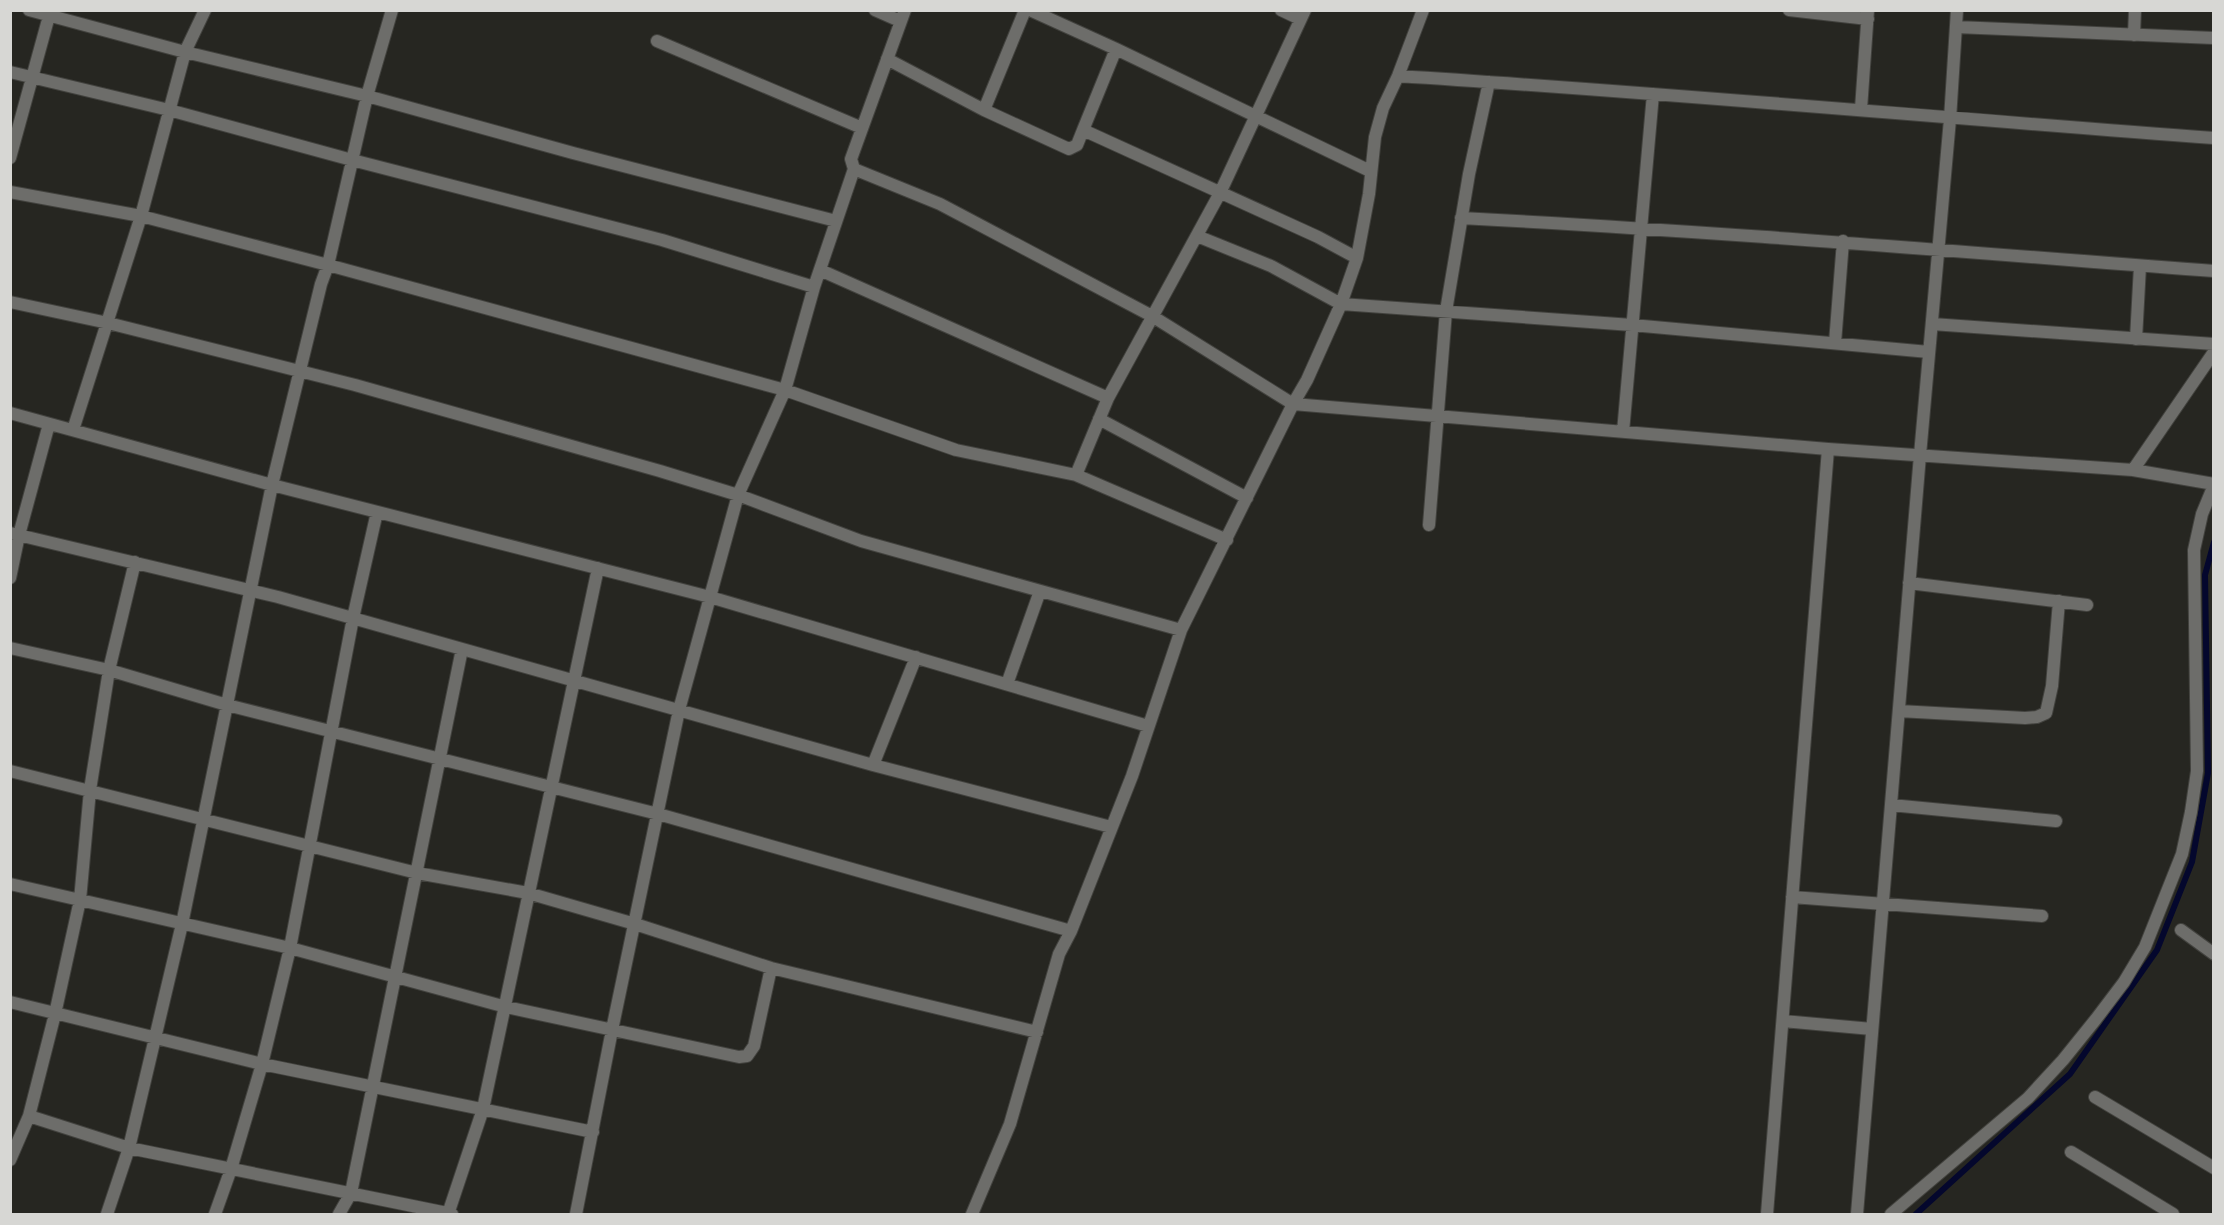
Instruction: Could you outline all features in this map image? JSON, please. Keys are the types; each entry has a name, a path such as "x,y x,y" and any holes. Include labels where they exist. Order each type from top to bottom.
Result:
{"street":[{"path":"29,10 185,52 368,96 573,153 836,221"},
{"path":"73,430 141,216 185,52 205,10"},
{"path":"107,1215 129,1148 182,924 272,484 368,96 392,10"},
{"path":"576,1215 679,710 738,495 785,390 814,287 854,169 851,159 903,16 875,10"},
{"path":"984,110 1025,10"},
{"path":"1030,10 1370,171"},
{"path":"1076,475 1108,398 1220,193 1302,15 1281,10"},
{"path":"972,1215 1010,1124 1059,954 1071,931 1132,776 1181,630 1307,380 1341,304 1357,258 1369,194 1375,137 1383,108 1423,10"},
{"path":"1789,10 1868,15 1861,109"},
{"path":"1857,1215 1950,119 1957,10"},
{"path":"2133,35 2135,10"},
{"path":"10,158 49,16"},
{"path":"1956,27 2214,38"},
{"path":"657,41 862,128"},
{"path":"887,59 984,110 1069,149 1077,145 1116,49"},
{"path":"10,72 169,110 662,240 814,287"},
{"path":"1398,76 1861,109 1950,119 2214,138"},
{"path":"1429,525 1446,311 1461,218 1489,82"},
{"path":"1623,432 1653,94"},
{"path":"1083,130 1318,237 1357,258"},
{"path":"854,169 940,204 1152,316 1293,404 1828,449 2133,470 2214,485 2202,514 2194,550 2197,771 2191,812 2182,854 2145,947 2124,982 2096,1019 2028,1098 1891,1215"},
{"path":"10,192 141,216 785,390 956,450 1076,475 1227,540"},
{"path":"1461,218 1641,227 1843,241 2214,271"},
{"path":"1197,236 1271,266 1341,304 1632,325 1929,352"},
{"path":"1835,343 1843,241"},
{"path":"2136,339 2140,266"},
{"path":"820,270 1108,398"},
{"path":"10,302 108,323 355,385 738,495 861,541 1181,630"},
{"path":"1932,324 2214,344"},
{"path":"2133,470 2214,352"},
{"path":"10,413 377,512 710,597 1148,726"},
{"path":"1099,419 1247,498"},
{"path":"10,578 15,534 49,424"},
{"path":"1767,1215 1828,449"},
{"path":"214,1215 231,1169 262,1064 290,948 353,618 377,512"},
{"path":"15,534 250,590 873,765 1111,827"},
{"path":"10,1160 29,1116 55,1014 80,900 90,790 109,670 135,562"},
{"path":"29,1116 129,1148 450,1214 483,1109 598,568"},
{"path":"1910,583 2086,605"},
{"path":"1007,684 1040,591"},
{"path":"1899,711 2025,718 2037,717 2046,713 2052,686 2059,601"},
{"path":"10,648 109,670 227,705 658,814 1071,931"},
{"path":"339,1215 351,1192 462,649"},
{"path":"873,765 916,657"},
{"path":"10,771 417,873 528,893 635,924 771,968 1037,1032"},
{"path":"1891,805 2056,821"},
{"path":"10,884 290,948 506,1006 739,1057 747,1056 754,1046 771,968"},
{"path":"1792,897 2042,916"},
{"path":"2181,930 2214,954"},
{"path":"10,1002 262,1064 593,1132"},
{"path":"1783,1021 1872,1029"},
{"path":"2095,1097 2214,1168"},
{"path":"2071,1152 2173,1215"}],"waterway":[{"path":"1916,1214 2070,1074 2157,950 2192,862 2208,773 2205,575 2214,542"}]}
